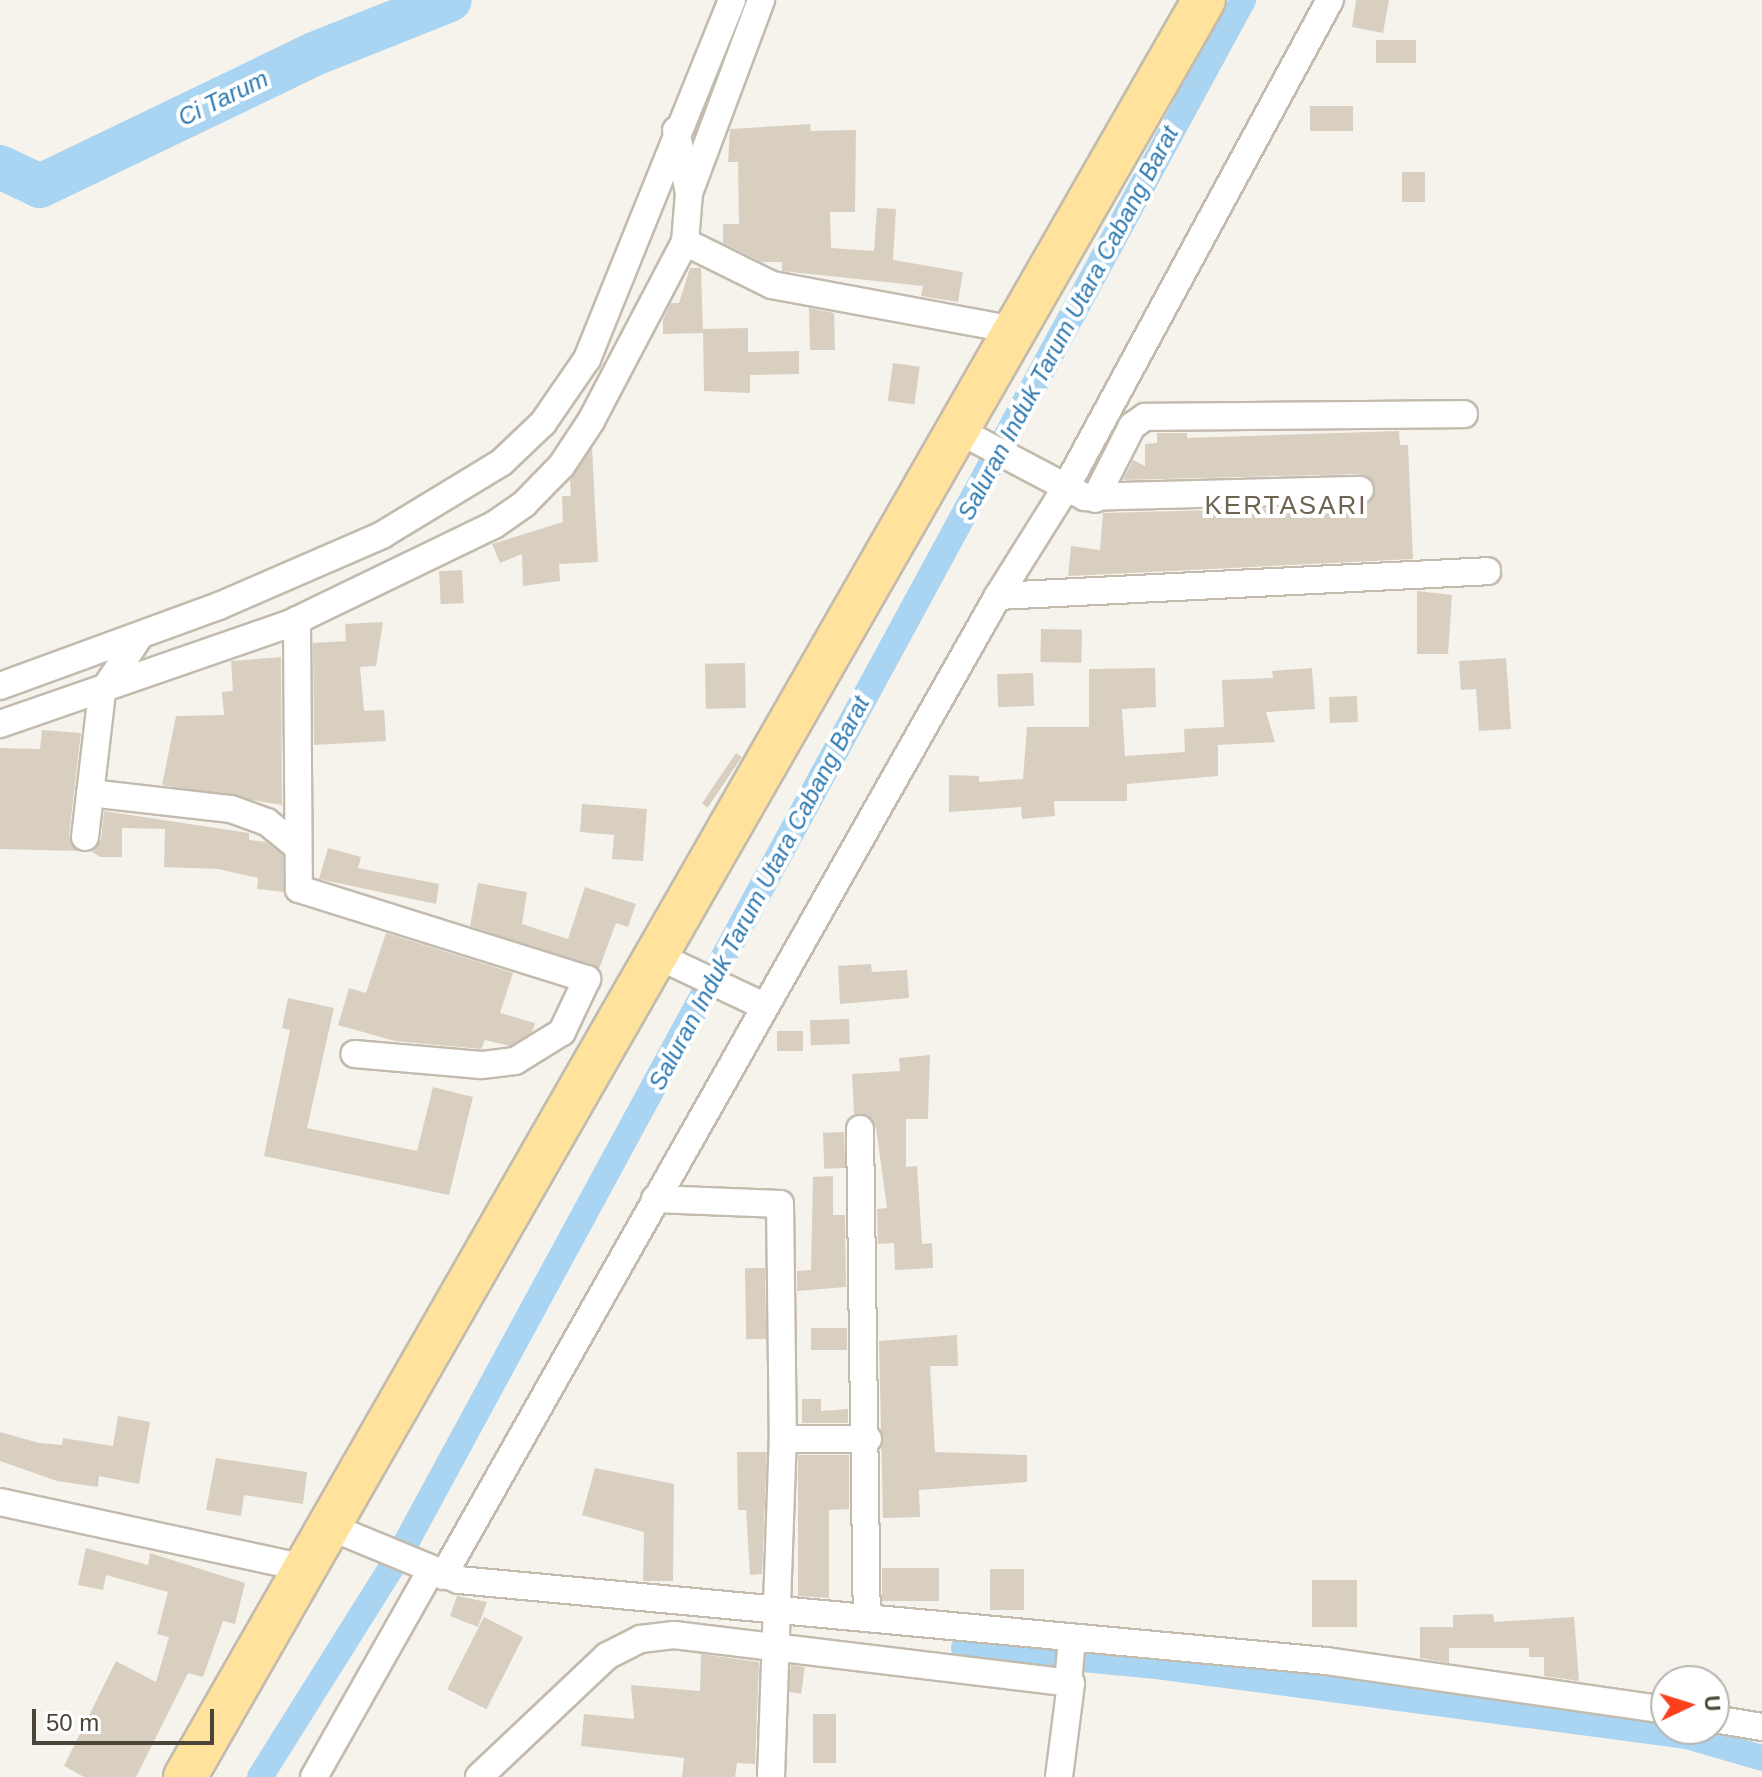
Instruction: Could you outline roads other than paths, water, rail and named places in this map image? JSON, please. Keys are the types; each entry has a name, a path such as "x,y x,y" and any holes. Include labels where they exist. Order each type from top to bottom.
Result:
{"main road":[{"path":"185,1777 305,1568 340,1531 581,1040 669,960 965,433 1010,329 1204,0"}],"street":[{"path":"0,686 139,637 382,535 502,462 543,423 587,359 676,130 732,0"},
{"path":"0,724 102,693 297,620 494,525 544,486 612,384 685,242 689,193 761,0"},
{"path":"314,1777 437,1574 655,1199 756,1002 998,596 1330,0"},
{"path":"676,130 689,193"},
{"path":"685,242 772,285 1010,329"},
{"path":"1095,499 1132,426 1145,417 1464,414"},
{"path":"965,433 1058,484 1095,499 1360,490"},
{"path":"998,596 1487,571"},
{"path":"297,620 294,844 302,891 586,978 581,1040 506,1063 354,1054"},
{"path":"85,837 102,693 139,637"},
{"path":"90,793 242,812 294,844"},
{"path":"669,960 756,1002"},
{"path":"860,1129 868,1439 867,1616"},
{"path":"655,1199 780,1204 783,1439 779,1612 772,1645 771,1777"},
{"path":"783,1439 868,1439"},
{"path":"0,1502 305,1568"},
{"path":"340,1531 437,1574 673,1616 772,1645 1069,1681"},
{"path":"479,1777 607,1656 641,1639 673,1616 779,1612 867,1616 1072,1641 1326,1661 1650,1708"},
{"path":"1059,1777 1072,1641"},
{"path":"1730,1722 1762,1727"}],"waterway":[{"name":"Ci Tarum","path":"0,167 40,186 314,54 450,0"},
{"name":"Saluran Induk Tarum Utara Cabang Barat","path":"260,1777 401,1552 1243,0"},
{"path":"964,1648 1149,1665 1687,1736 1762,1758"}],"district":[{"name":"KERTASARI","path":"1286,506"}]}
